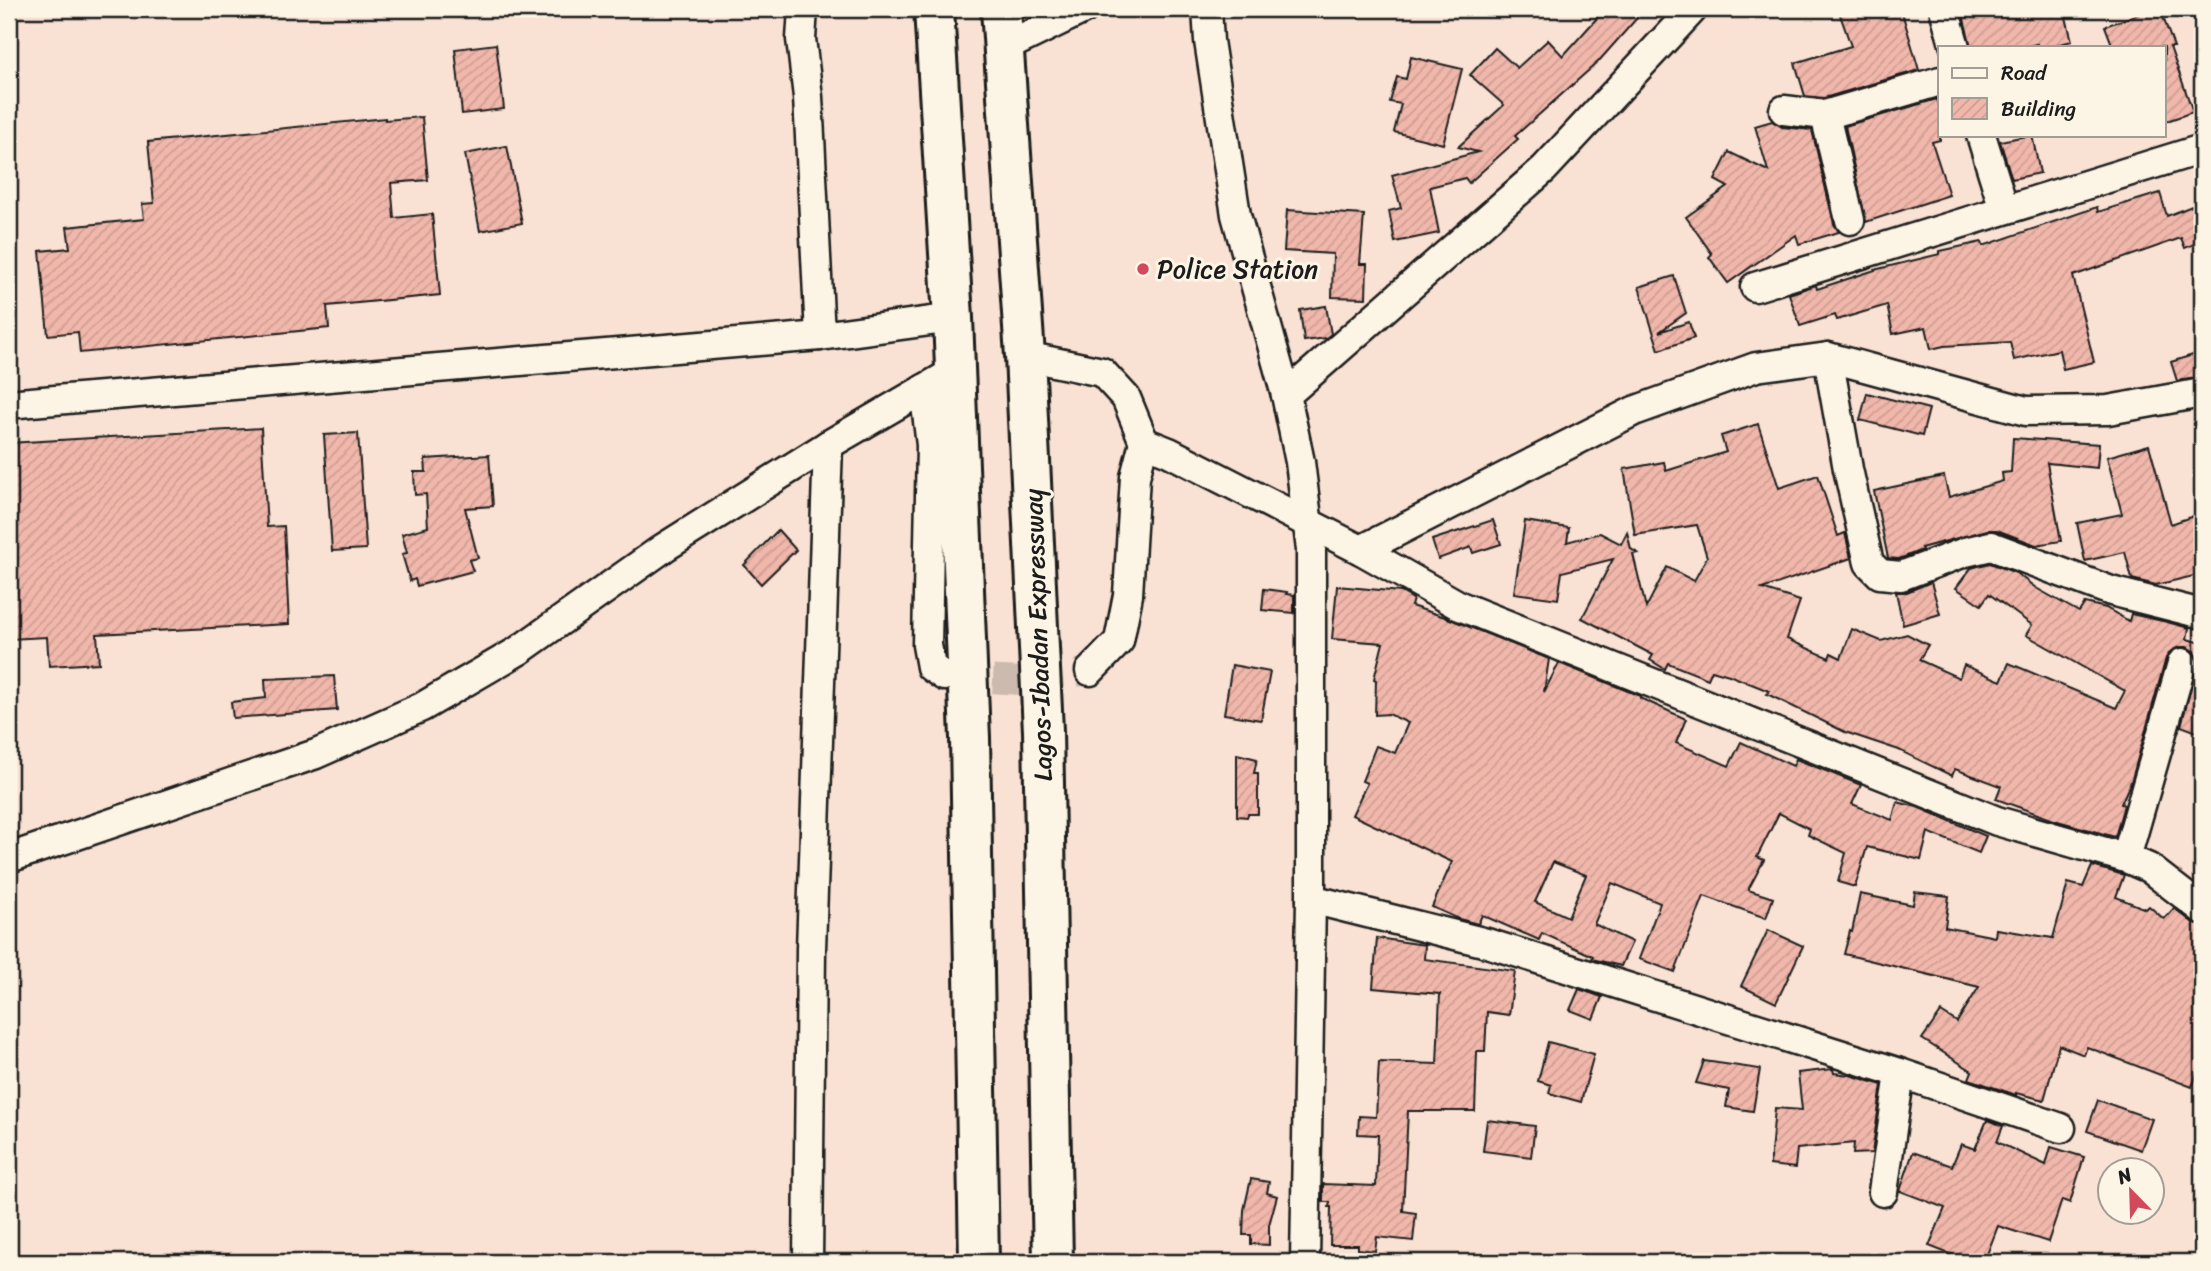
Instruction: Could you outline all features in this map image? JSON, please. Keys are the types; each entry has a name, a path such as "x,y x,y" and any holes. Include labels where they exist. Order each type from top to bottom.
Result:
{"highway":[{"path":"934,9 953,318 940,380 970,738 979,1262"},
{"name":"Lagos-Ibadan Expressway","path":"1001,9 1025,356 1043,731 1053,1262"}],"street":[{"path":"803,9 801,39 808,97 820,336"},
{"path":"1004,48 1084,9"},
{"path":"1207,9 1209,41 1236,215 1286,395 1300,462 1311,550 1311,899 1305,1262"},
{"path":"1286,395 1544,169 1693,9"},
{"path":"1944,9 1955,46"},
{"path":"1784,110 1825,115 1938,82"},
{"path":"1825,115 1850,220"},
{"path":"1981,136 2004,209"},
{"path":"1755,287 2202,149"},
{"path":"19,403 820,336 953,318"},
{"path":"1025,356 1102,372 1126,398 1144,442 1135,477 1128,595 1119,641 1090,671"},
{"path":"1828,357 1848,468 1870,564 1880,574 1901,576 1965,552 1991,546 2111,591 2202,614"},
{"path":"1361,550 1634,411 1756,367 1828,357 2026,411 2108,410 2202,393"},
{"path":"9,858 316,754 422,708 518,651 665,547 828,445 940,380"},
{"path":"940,380 931,445 926,645 931,667 944,676"},
{"path":"1144,442 1170,452 1361,550 1473,611 1997,821 2126,858 2150,868 2202,909"},
{"path":"808,1262 811,949 828,445"},
{"path":"2126,858 2182,663"},
{"path":"1311,899 1487,943 1900,1073 2061,1128"},
{"path":"1883,1192 1900,1073"}],"building":[{"path":"1605,9 1645,9 1598,62 1515,136 1518,139 1469,183 1465,178 1430,187 1439,233 1395,242 1389,211 1401,208 1392,175 1478,152 1458,147 1504,105 1470,75 1495,48 1517,68 1548,40 1563,56"},
{"path":"1838,9 1901,9 1919,70 1824,98 1805,96 1795,63 1851,46"},
{"path":"1986,9 2064,9 2072,41 2052,46 1971,46 1963,15"},
{"path":"2160,9 2193,112 2166,121 2166,46 2113,46 2105,26"},
{"path":"496,44 504,109 462,114 455,49"},
{"path":"1411,57 1462,69 1443,144 1394,132 1401,104 1390,102 1397,77 1406,79"},
{"path":"1937,99 1940,140 1932,142 1949,195 1866,222 1845,126"},
{"path":"422,117 428,180 391,183 394,218 432,214 440,295 327,306 329,328 80,353 78,332 48,335 40,251 70,248 67,227 144,219 142,204 154,203 148,142 385,118"},
{"path":"1772,121 1782,127 1812,130 1834,224 1839,232 1799,244 1796,235 1728,283 1686,217 1728,187 1715,180 1729,152 1768,171 1755,126"},
{"path":"2032,136 2040,173 2012,179 2000,141"},
{"path":"507,146 522,223 480,231 465,154"},
{"path":"2160,193 2167,216 2202,202 2202,241 2185,248 2181,238 2073,276 2094,362 2063,369 2059,350 2014,360 2010,342 1931,349 1926,327 1893,334 1887,305 1837,320 1835,315 1800,326 1789,294 1816,285 1817,289 1878,269 1940,254 1940,251 1982,242 1983,246 2097,207 2098,212"},
{"path":"1287,210 1364,215 1360,264 1367,264 1366,298 1332,297 1333,254 1284,251"},
{"path":"1674,276 1686,313 1659,332 1689,322 1694,338 1659,350 1639,287"},
{"path":"1326,306 1331,334 1326,338 1304,341 1300,310"},
{"path":"2202,352 2202,377 2177,381 2171,362"},
{"path":"1867,393 1929,409 1922,436 1860,420"},
{"path":"1758,424 1779,488 1818,475 1838,536 1845,533 1851,558 1762,589 1800,601 1787,639 1829,658 1831,653 1841,658 1852,629 1881,641 1907,634 1928,645 1919,660 1959,678 1964,665 2001,681 2009,663 2116,708 2125,691 2026,635 2032,625 1989,594 1981,605 1956,588 1971,568 1990,563 2016,573 2036,588 2079,612 2085,603 2106,608 2129,621 2131,614 2167,622 2189,628 2187,639 2202,643 2202,718 2197,732 2181,726 2198,660 2193,651 2187,647 2179,647 2171,651 2166,658 2132,779 2121,804 2124,805 2115,837 2054,820 1996,799 2001,786 1955,769 1952,776 1899,750 1845,732 1767,694 1769,691 1729,675 1712,670 1708,679 1668,663 1665,669 1650,660 1653,655 1582,618 1613,559 1562,572 1558,599 1514,593 1525,521 1569,528 1567,542 1600,533 1621,544 1627,532 1631,549 1638,553 1633,554 1646,608 1667,567 1694,581 1707,557 1697,525 1635,535 1624,469 1664,462 1666,471 1726,452 1721,436"},
{"path":"261,428 267,527 284,526 289,624 97,634 99,663 49,666 47,637 9,639 9,443"},
{"path":"358,433 366,549 332,551 324,435"},
{"path":"2013,438 2099,444 2097,468 2047,463 2061,541 2036,545 1997,530 1987,530 1921,548 1922,550 1899,559 1888,558 1874,491 1944,476 1949,497 2003,481 2002,473 2011,472"},
{"path":"2149,445 2171,524 2202,513 2202,574 2156,585 2132,579 2125,552 2085,561 2077,523 2122,514 2107,457"},
{"path":"489,455 493,506 465,508 478,558 469,560 473,571 417,586 415,579 410,581 402,554 407,553 402,534 428,527 426,494 415,495 414,472 426,472 425,459"},
{"path":"1493,520 1501,544 1473,553 1471,547 1438,559 1432,540"},
{"path":"778,530 796,550 761,584 744,565"},
{"path":"1931,582 1940,614 1903,625 1896,592 1907,592"},
{"path":"1337,586 1401,592 1413,599 1411,606 1549,659 1544,692 1559,663 1640,696 1686,719 1676,743 1729,766 1741,742 1793,766 1796,759 1861,785 1852,804 1892,820 1897,802 1917,807 1986,836 1979,853 1928,832 1921,860 1867,847 1855,887 1838,882 1846,853 1808,835 1810,829 1779,813 1757,857 1764,860 1748,890 1773,898 1766,918 1704,896 1675,972 1639,959 1660,903 1612,883 1594,924 1632,942 1621,966 1592,959 1593,956 1542,933 1539,940 1482,915 1478,924 1459,919 1432,907 1452,862 1352,815 1367,783 1362,781 1376,746 1395,753 1408,723 1389,714 1375,715 1374,679 1383,643 1332,639","holes":["1553,862 1586,875 1568,917 1535,902"]},
{"path":"1264,589 1294,595 1294,613 1262,610"},
{"path":"1232,665 1270,672 1261,720 1224,714"},
{"path":"334,676 337,710 233,718 231,702 266,698 265,679"},
{"path":"1237,754 1257,759 1254,773 1258,773 1258,814 1248,814 1247,817 1237,816"},
{"path":"2092,866 2124,875 2116,897 2146,909 2149,906 2164,919 2174,908 2192,922 2202,925 2202,1061 2192,1087 2087,1047 2084,1055 2059,1045 2044,1100 2016,1095 1969,1079 1972,1071 1922,1039 1941,1012 1957,1022 1979,987 1844,954 1860,894 1913,905 1915,892 1949,896 1945,927 1995,937 1996,929 2053,938 2068,883 2083,887"},
{"path":"1768,930 1803,946 1776,1003 1741,986"},
{"path":"1377,938 1425,945 1424,959 1515,971 1509,1015 1487,1012 1485,1051 1477,1051 1475,1111 1408,1111 1403,1211 1416,1213 1413,1241 1377,1237 1375,1251 1358,1249 1358,1245 1330,1245 1331,1207 1330,1202 1323,1202 1323,1184 1376,1186 1378,1135 1358,1134 1359,1116 1376,1117 1379,1062 1437,1064 1440,994 1373,988"},
{"path":"1579,989 1602,997 1593,1019 1570,1010"},
{"path":"1548,1042 1594,1054 1581,1102 1549,1093 1551,1085 1538,1081"},
{"path":"1704,1061 1760,1069 1753,1111 1726,1107 1729,1090 1696,1083"},
{"path":"1833,1069 1834,1073 1882,1085 1872,1153 1853,1154 1854,1143 1797,1149 1795,1168 1770,1165 1775,1108 1802,1110 1798,1073"},
{"path":"2098,1100 2152,1119 2141,1150 2087,1131"},
{"path":"1487,1120 1535,1126 1531,1157 1483,1151"},
{"path":"1987,1120 2003,1126 1997,1142 2046,1165 2051,1147 2084,1157 2070,1203 2062,1200 2048,1242 1998,1226 1984,1262 1970,1262 1929,1246 1945,1208 1900,1191 1913,1152 1952,1166 1961,1144 1975,1149"},
{"path":"1251,1179 1269,1182 1267,1193 1277,1196 1269,1225 1269,1245 1251,1244 1251,1235 1243,1235 1244,1210"}],"tunnel":[{"path":"951,677 1021,681 1090,671"}],"place":[{"name":"Police Station","path":"1143,269"}]}
